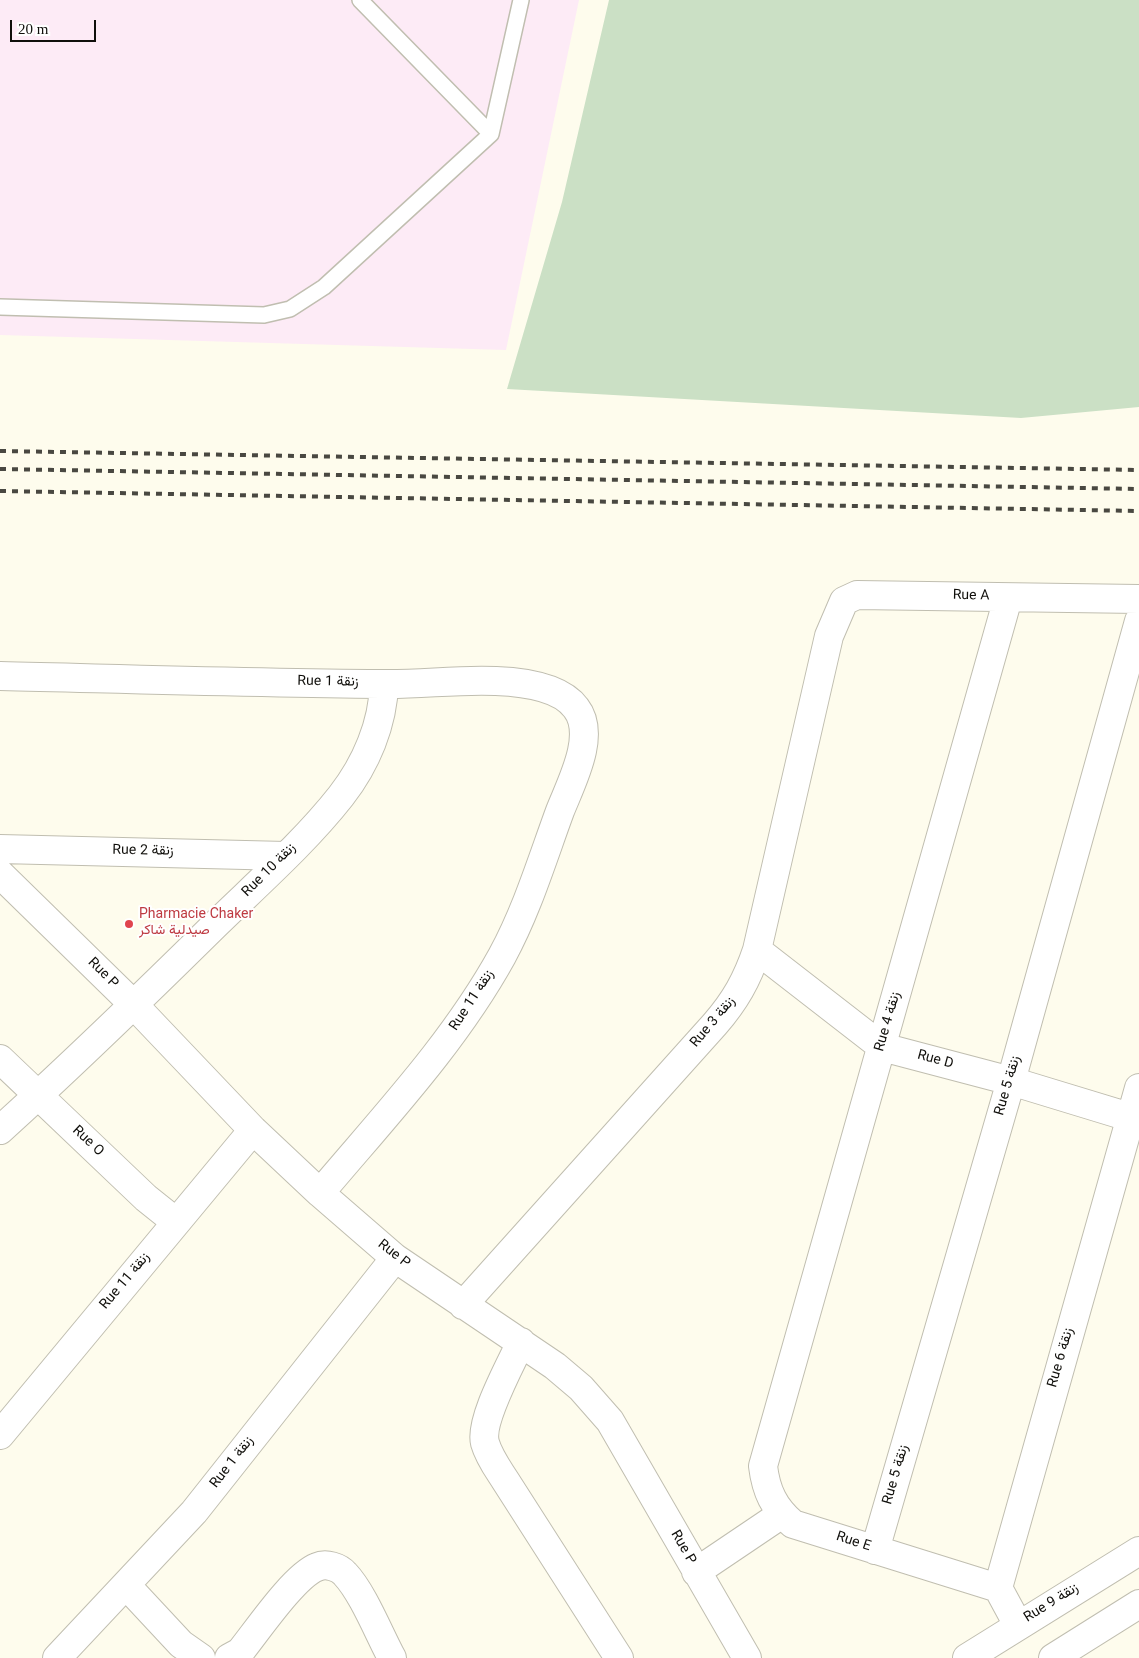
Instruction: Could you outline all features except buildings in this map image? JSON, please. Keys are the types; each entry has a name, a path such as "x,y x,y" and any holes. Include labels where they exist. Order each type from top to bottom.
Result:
{"street":[{"name":"Rue A","path":"829,636 844,601 857,595 1139,599"},
{"name":"Rue 4 زنقة","path":"768,1445 1008,598"},
{"name":"Rue 5 زنقة","path":"875,1550 1011,1081 1139,621"},
{"name":"Rue 3 زنقة","path":"463,1305 734,1002 748,976 757,950 829,636"},
{"name":"Rue 1 زنقة","path":"0,676 384,684 496,681 535,686 560,695 576,706 585,738 574,777"},
{"name":"Rue 10 زنقة","path":"0,1130 134,1005 286,856 342,795 366,756 383,709 384,684"},
{"name":"Rue 11 زنقة","path":"320,1193 444,1045 479,996 504,953 534,884 574,777"},
{"name":"Rue 2 زنقة","path":"0,849 286,856"},
{"name":"Rue P","path":"0,874 134,1005 254,1130 320,1193 395,1258 521,1342 555,1366 581,1388 610,1421 747,1658"},
{"name":"Rue D","path":"757,950 882,1047 1011,1081 1134,1119"},
{"name":"Rue O","path":"0,1059 146,1198 176,1222"},
{"name":"Rue 6 زنقة","path":"998,1588 1134,1119 1139,1088"},
{"name":"Rue 11 زنقة","path":"0,1435 254,1130"},
{"name":"Rue 1 زنقة","path":"57,1658 194,1512 395,1258"},
{"path":"521,1342 491,1407 484,1433 485,1442 490,1455 505,1480 619,1658"},
{"name":"Rue E","path":"768,1445 763,1466 765,1486 782,1514 794,1524 998,1588"},
{"path":"696,1572 782,1514"},
{"name":"Rue 9 زنقة","path":"966,1658 1139,1550"},
{"path":"229,1658 240,1652 288,1593 309,1571 322,1565 330,1566 345,1573 392,1658"},
{"path":"126,1585 181,1644 201,1658"},
{"path":"998,1588 1018,1625"},
{"path":"1053,1658 1139,1604"}],"lane":[{"path":"360,0 491,134"},
{"path":"0,307 264,315 290,309 324,287 491,134 522,0"}],"shaded area":[{"path":"0,0 579,0 506,350 0,335"}],"green space":[{"path":"609,0 1139,0 1139,407 1021,418 507,389 562,202"}],"railway":[{"path":"0,451 1139,470"},
{"path":"0,469 1139,489"},
{"path":"0,491 1139,511"}],"place":[{"name":"Pharmacie Chaker صيدلية شاكر","path":"129,924"}]}
